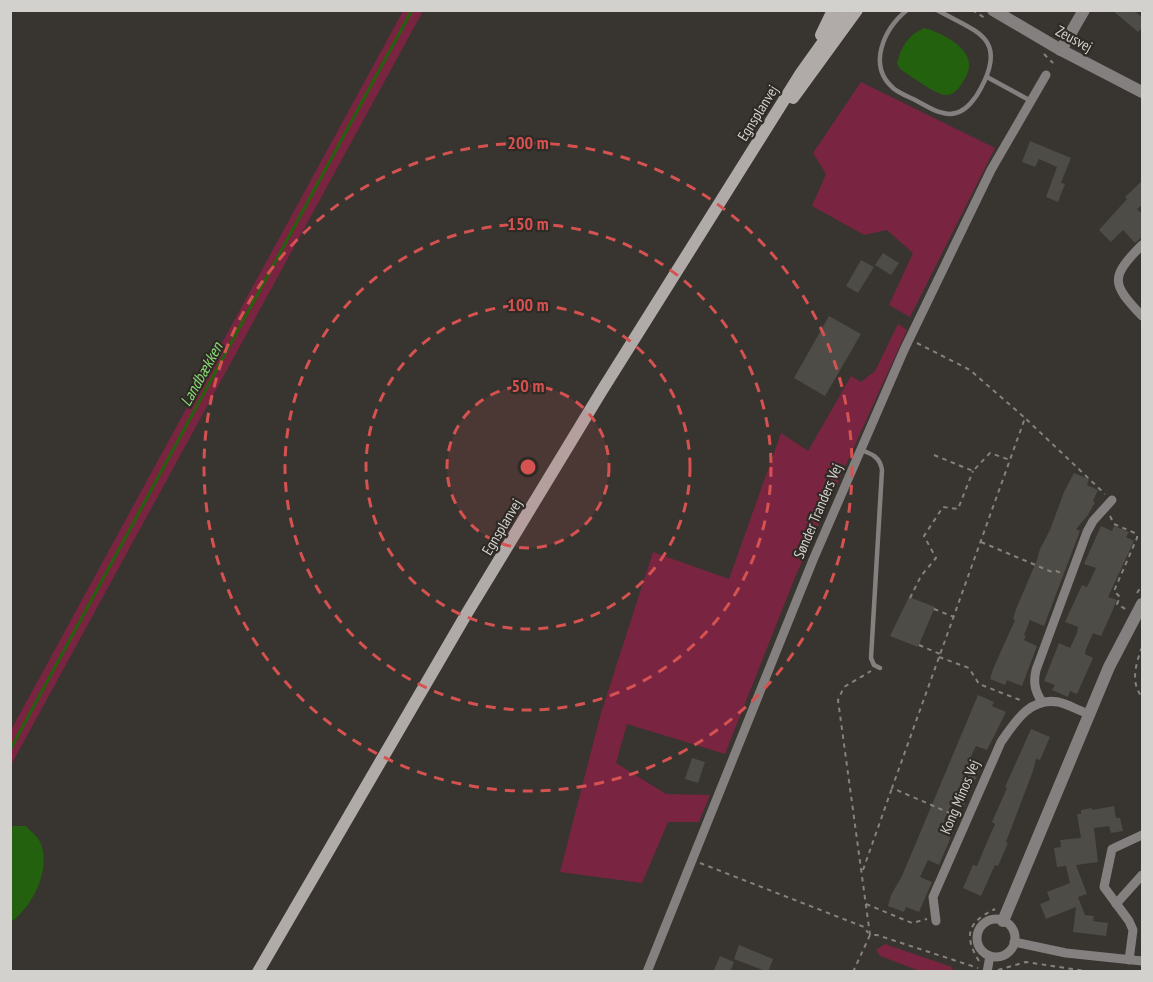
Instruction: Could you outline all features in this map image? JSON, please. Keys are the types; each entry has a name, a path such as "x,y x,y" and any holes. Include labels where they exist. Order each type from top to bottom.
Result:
{"main road":[{"name":"Egnsplanvej","path":"801,73 833,10"},
{"name":"Egnsplanvej","path":"258,972 467,613 755,146 801,73 846,10"},
{"path":"755,146 857,10"}],"street":[{"name":"Zeusvej","path":"993,10 1061,50 1143,92"},
{"path":"1061,50 1084,10"},
{"name":"Sønder Tranders Vej","path":"647,972 813,560 909,339 991,170 1046,75"},
{"path":"1143,245 1125,262 1119,274 1122,295 1143,316"},
{"path":"1089,714 1059,702 1042,702 1036,693 1033,681 1070,577 1093,521 1112,500"},
{"path":"1003,921 1109,667 1143,604"},
{"name":"Kong Minos Vej","path":"936,919 933,897 1001,742 1015,722 1028,709 1042,702"},
{"path":"1129,960 1133,930 1130,921 1104,886 1112,849 1143,835"},
{"path":"1116,904 1143,875"},
{"path":"991,920 1003,921 1013,930 1014,942 1008,952 1002,956 990,956 980,949 978,931 981,926 991,920"},
{"path":"1014,942 1066,953 1143,961"},
{"path":"987,970 990,956"}],"lane":[{"path":"907,10 897,19 882,42 878,64 883,76 894,89 935,111 955,114 977,97 987,77 992,54 990,45 981,34 937,10"},
{"path":"987,77 1031,101"},
{"path":"861,450 874,455 881,462 882,470 871,658 878,667"}],"path":[{"path":"909,339 970,370 1112,500"},
{"path":"862,873 1025,418"},
{"path":"910,598 921,576 936,558 924,536 943,507 958,509 973,471 990,453 1010,460"},
{"path":"934,455 973,471"},
{"path":"1109,514 1114,524 1137,534 1114,591 1120,597 1117,604 1128,610"},
{"path":"981,542 1052,572 1056,571 1070,577"},
{"path":"934,609 954,616"},
{"path":"919,645 969,668 979,684 1020,700 1028,709"},
{"path":"1143,647 1136,663 1135,677 1137,690 1143,697"},
{"path":"853,972 870,935 838,700 844,687 878,667"},
{"path":"892,788 967,820"},
{"path":"692,860 864,927 870,935"},
{"path":"866,904 912,923 936,919"},
{"path":"870,935 877,935 987,970 1001,970 1026,962 1092,972"}],"shaded area":[{"path":"403,11 423,11 11,765 11,730"},
{"path":"924,28 954,42 969,60 966,77 955,92 946,95 930,89 901,70 897,64 906,43 913,34"},
{"path":"861,82 995,148 910,317 889,305 913,253 887,230 864,235 812,206 826,174 813,153"},
{"path":"898,324 907,330 796,575 725,754 627,724 616,763 666,794 710,795 699,822 668,822 642,883 560,872 601,713 653,552 729,579 781,433 808,451 851,376 861,382 875,371"},
{"path":"26,826 38,839 43,854 43,865 38,888 26,907 11,922 10,828"},
{"path":"885,944 952,967 953,971 920,971 880,956 876,950"}],"building":[{"path":"1112,10 1133,10 1143,18 1143,27 1138,32"},
{"path":"1030,141 1071,158 1061,183 1065,184 1058,202 1046,197 1057,167 1039,159 1035,167 1022,162"},
{"path":"1143,180 1143,204 1137,209 1143,215 1143,236 1135,243 1123,230 1111,242 1099,230 1127,199 1125,197"},
{"path":"883,253 899,263 891,275 875,265"},
{"path":"861,260 874,267 858,293 846,286"},
{"path":"829,316 861,334 825,396 794,378"},
{"path":"1074,473 1089,479 1087,485 1098,490 1093,501 1095,502 1076,529 1080,531 1044,626 1030,620 1024,635 1026,636 1024,640 1037,646 1022,686 1007,680 1005,685 990,679 993,669 1015,620 1013,619 1016,609 1040,549"},
{"path":"1101,526 1112,531 1114,526 1129,532 1126,537 1134,541 1108,597 1117,600 1111,614 1101,636 1093,633 1086,649 1085,654 1093,658 1077,694 1070,691 1068,697 1052,690 1055,685 1044,681 1059,643 1070,648 1077,633 1078,627 1065,622 1082,585 1087,587 1096,568 1084,564"},
{"path":"909,597 935,607 918,647 890,636"},
{"path":"978,695 994,702 992,706 1006,712 987,750 976,746 968,763 980,769 963,808 952,803 944,820 956,825 939,865 928,860 920,877 932,882 919,912 906,907 904,912 888,906 891,895 902,876"},
{"path":"1031,729 1050,737 1040,760 1036,759 1006,842 1008,843 981,896 963,888 973,865 977,866 995,824 992,822 1007,788 1005,787"},
{"path":"692,758 705,762 698,783 685,779"},
{"path":"1114,806 1116,818 1120,818 1123,831 1111,833 1109,826 1094,828 1098,862 1076,865 1087,894 1078,897 1085,915 1094,916 1093,921 1108,923 1106,936 1073,932 1076,907 1046,919 1040,904 1050,900 1047,892 1070,883 1066,866 1057,867 1054,848 1061,847 1060,840 1081,838 1077,814 1081,814 1081,810"},
{"path":"739,945 773,959 768,972 734,959"},
{"path":"720,956 734,962 730,972 713,972"}],"waterway":[{"name":"Landbækken","path":"10,750 412,10"}]}
